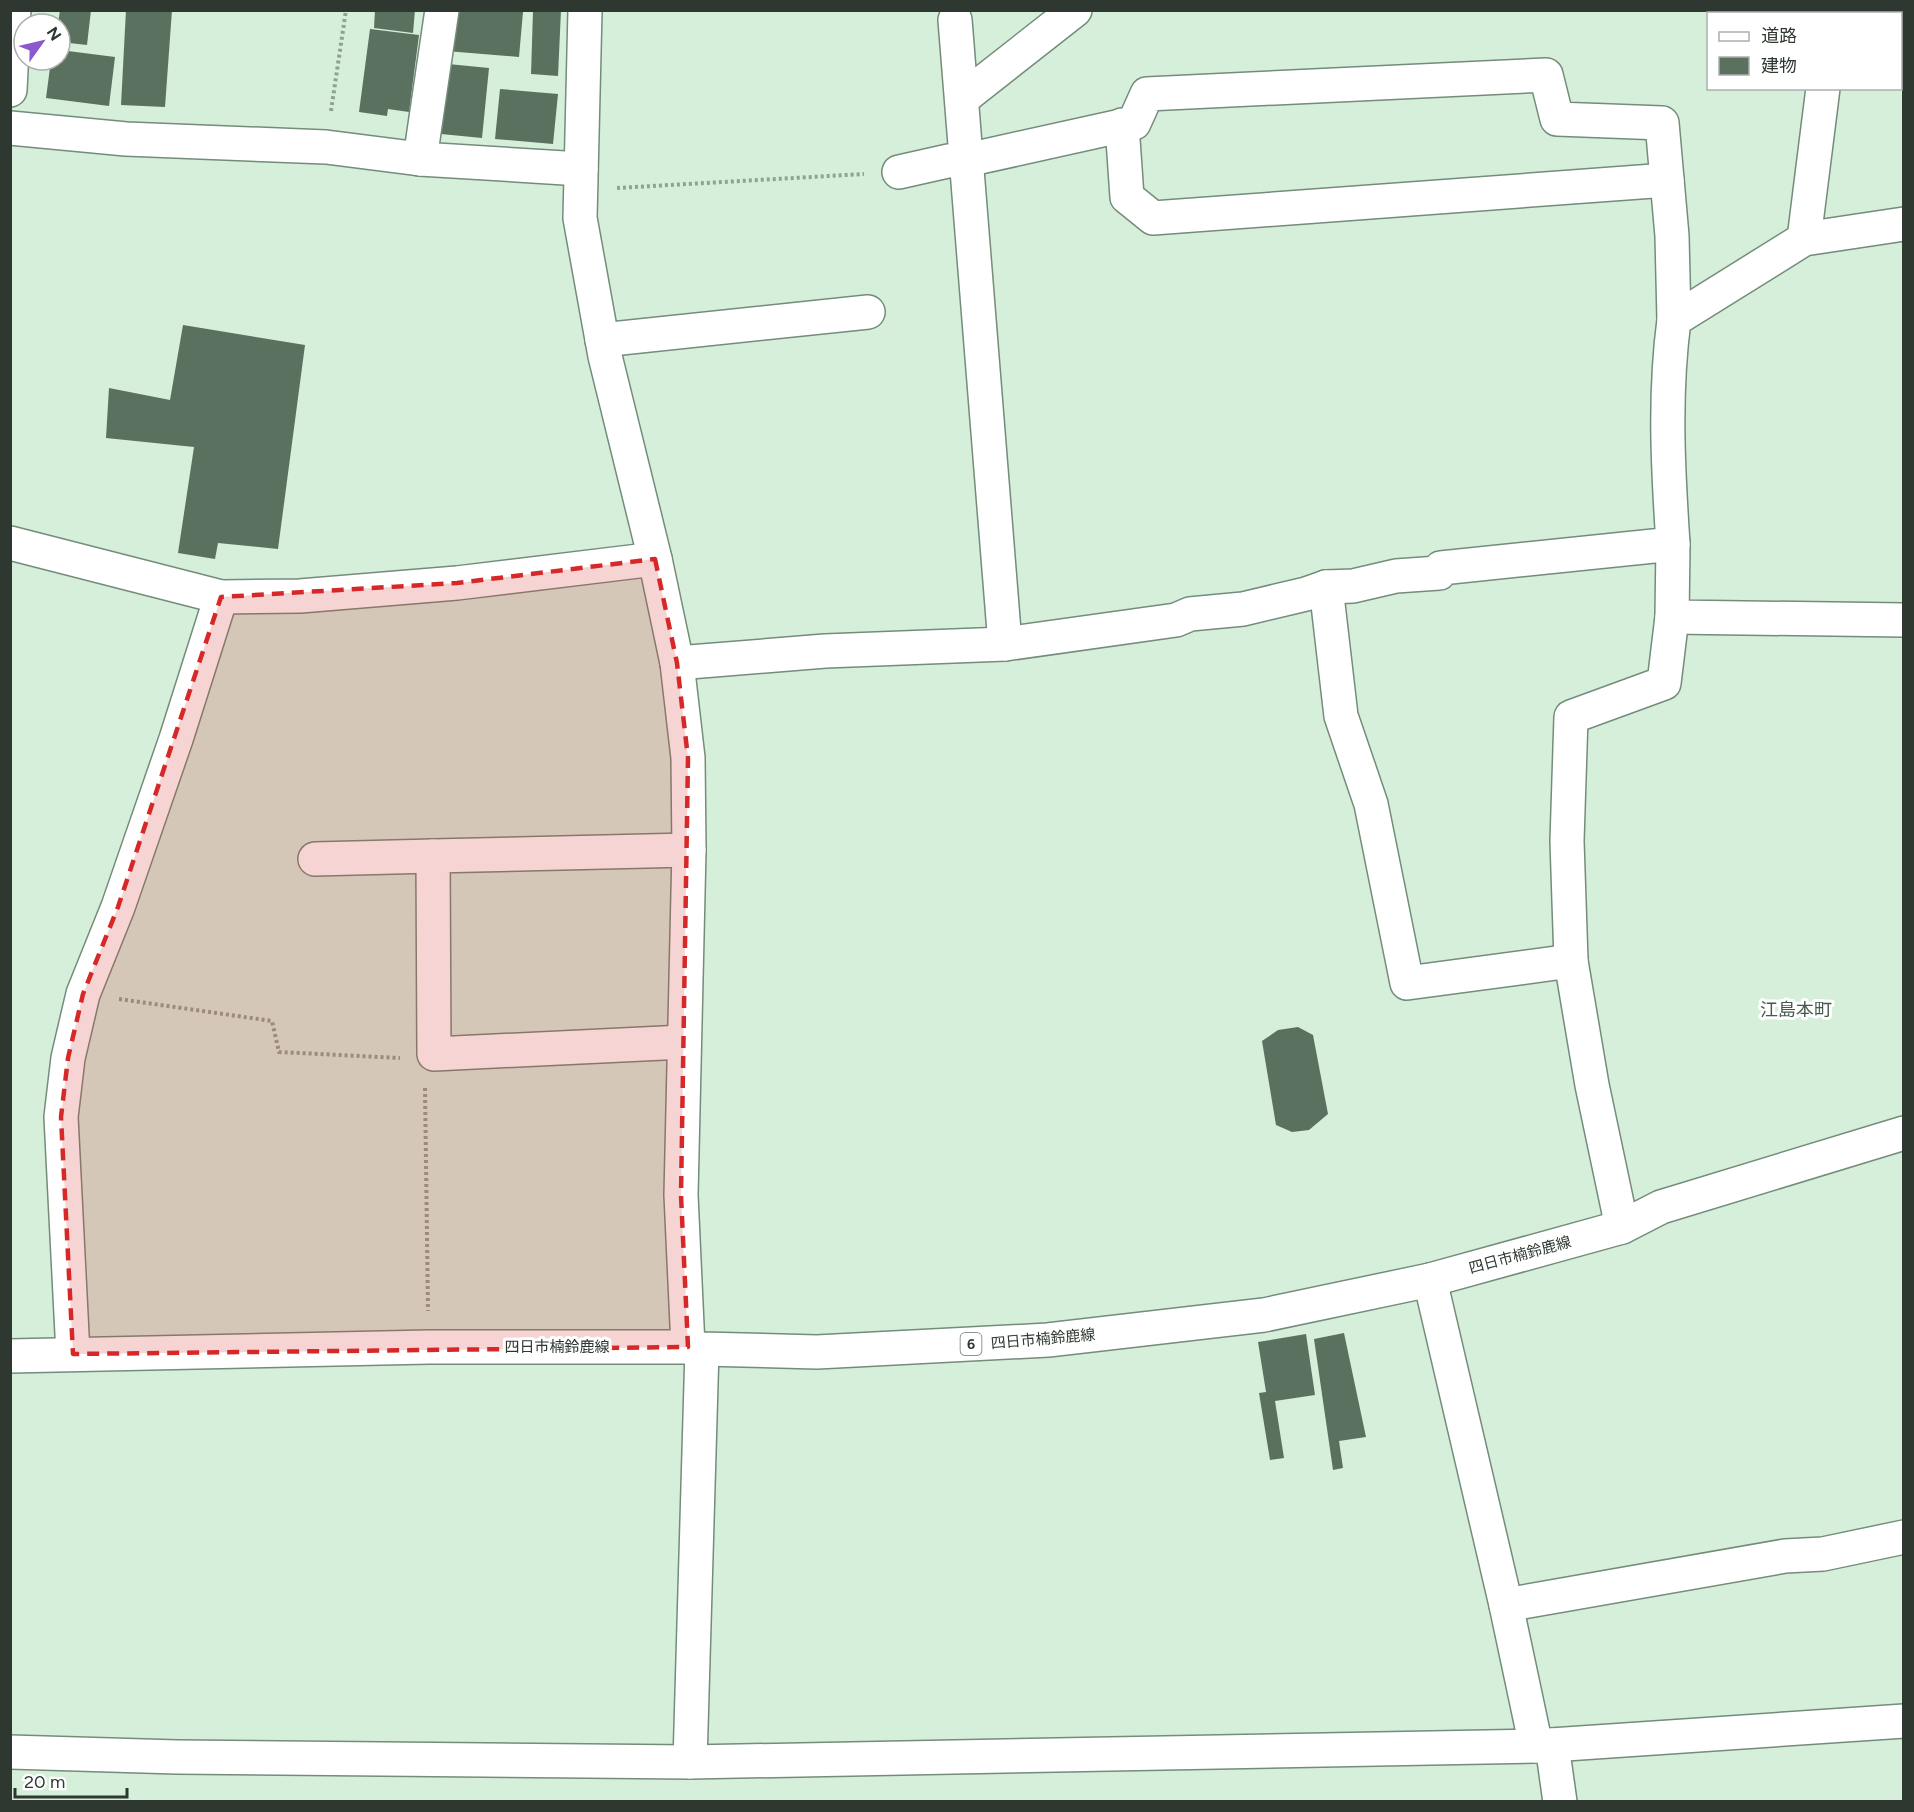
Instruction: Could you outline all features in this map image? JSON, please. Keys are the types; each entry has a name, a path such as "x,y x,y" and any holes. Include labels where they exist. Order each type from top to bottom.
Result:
{"street":[{"path":"10,90 14,10"},
{"path":"420,159 442,10"},
{"path":"585,10 580,218 602,340 655,559 677,663 688,758 689,850 681,1195 695,1348 690,1762"},
{"path":"963,98 1075,10"},
{"path":"955,20 1005,644"},
{"path":"899,172 948,161 967,160 1134,123 1148,94 1546,75 1557,119 1662,123 1672,236 1674,320 1668,360 1667,440 1673,544 1672,617 1664,683 1571,717 1567,841 1571,961 1592,1085 1622,1227"},
{"path":"1804,239 1823,90"},
{"path":"1122,125 1127,197 1154,218 1667,180"},
{"path":"10,128 126,139 326,147 580,180"},
{"path":"1674,320 1804,239 1904,224"},
{"path":"602,340 868,312"},
{"path":"10,543 221,597 300,596 457,583 655,559"},
{"path":"677,663 825,651 1005,644 1176,620 1190,614 1243,609 1326,587 1353,586 1396,576 1439,573 1441,567 1673,544"},
{"path":"1326,587 1341,716 1371,804 1407,983 1571,961"},
{"path":"73,1354 61,1117 68,1058 82,994 122,896 176,739 221,597"},
{"path":"1672,617 1904,620"},
{"path":"315,859 689,850"},
{"path":"433,856 429,1056 684,1042"},
{"name":"四日市楠鈴鹿線","path":"10,1356 429,1347 695,1348 817,1352 1048,1340 1264,1315 1430,1280 1622,1227 1661,1207 1904,1133"},
{"path":"1430,1280 1506,1605 1560,1802"},
{"path":"1506,1605 1785,1556 1823,1554 1904,1537"},
{"path":"10,1752 177,1757 690,1762 1544,1746 1904,1721"}],"path":[{"path":"326,147 346,10"},
{"path":"580,180 899,172"},
{"path":"82,994 272,1021 279,1052 429,1056 429,1347"}],"highlighted area":[{"path":"655,559 677,663 688,758 681,1195 688,1347 73,1354 61,1117 68,1058 83,994 118,907 221,597 457,583"}],"building":[{"path":"60,10 91,10 87,45 72,43 72,12 60,12"},
{"path":"126,10 172,10 165,107 121,105"},
{"path":"375,10 415,10 413,33 374,28"},
{"path":"449,10 523,12 519,57 446,51"},
{"path":"533,10 561,10 558,76 531,74"},
{"path":"370,29 419,35 409,112 388,109 387,116 359,112"},
{"path":"72,52 115,57 109,106 46,98 49,72 72,72"},
{"path":"438,63 489,68 482,138 431,133"},
{"path":"500,89 558,94 553,144 495,139"},
{"path":"183,325 305,345 278,549 218,543 215,559 178,553 194,447 106,438 109,388 170,400"},
{"path":"1298,1027 1313,1035 1328,1114 1309,1130 1292,1132 1276,1125 1262,1041 1278,1030"},
{"path":"1344,1333 1366,1437 1339,1441 1343,1468 1333,1470 1314,1339"},
{"path":"1306,1334 1315,1395 1275,1401 1284,1458 1270,1460 1259,1393 1266,1392 1258,1342"}],"district":[{"name":"江島本町","path":"1796,1010"}]}
